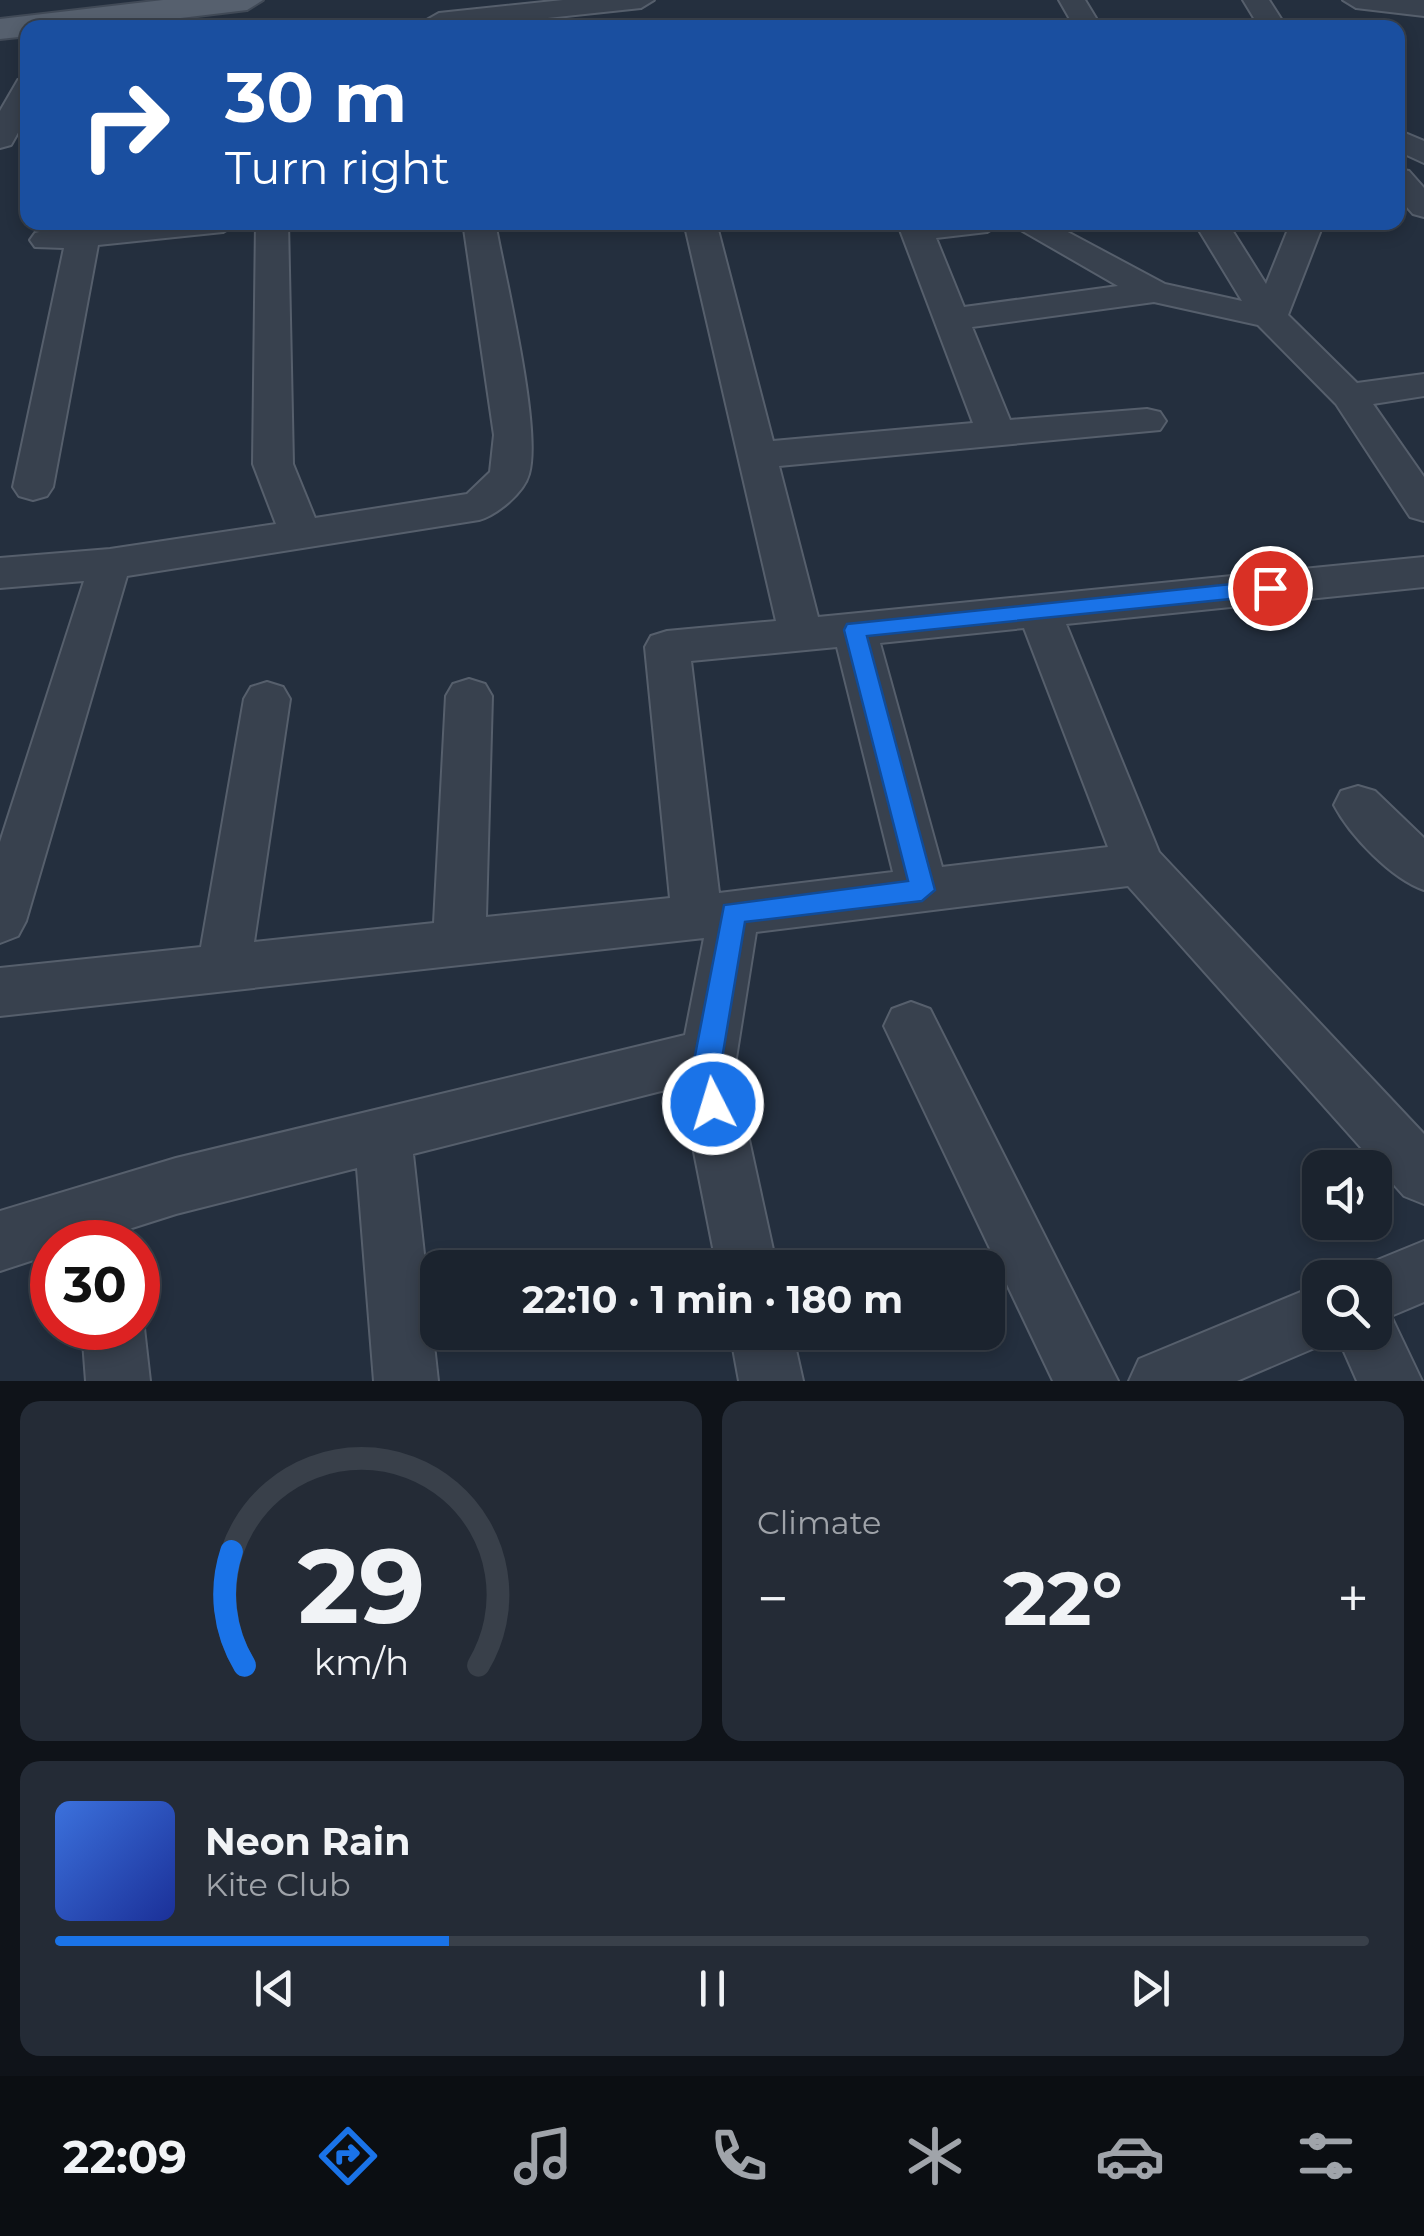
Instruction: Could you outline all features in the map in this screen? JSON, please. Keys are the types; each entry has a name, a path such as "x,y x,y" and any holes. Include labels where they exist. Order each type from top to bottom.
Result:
{"main road":[{"path":"97,20 247,0"}],"street":[{"path":"438,16 643,0"},
{"path":"1356,0 1424,8"},
{"path":"0,140 20,101"},
{"path":"1405,187 1424,210"},
{"path":"33,487 65,238 144,230"},
{"path":"272,230 273,464 300,532"},
{"path":"0,574 110,564 479,506 509,476 513,436 480,230"},
{"path":"702,230 801,635"},
{"path":"916,230 996,434"},
{"path":"1038,230 1154,292 1270,317"},
{"path":"1215,230 1270,317 1348,396 1424,507"},
{"path":"1270,317 1305,230"},
{"path":"951,319 1154,292"},
{"path":"1348,396 1424,385"},
{"path":"757,454 1147,421"},
{"path":"0,922 110,564"},
{"path":"743,1250 706,1071 715,915 667,647 1424,572"},
{"path":"1039,611 1138,864 1424,1176"},
{"path":"854,630 922,890"},
{"path":"460,943 469,696"},
{"path":"224,968 268,699"},
{"path":"1358,804 1424,869"},
{"path":"0,992 715,915 1138,864"},
{"path":"911,1026 1086,1381"},
{"path":"121,1220 383,1135 709,1054"},
{"path":"383,1135 406,1381"},
{"path":"0,1241 30,1237"},
{"path":"1392,1285 1424,1271"},
{"path":"1162,1381 1302,1323"},
{"path":"115,1350 118,1381"},
{"path":"764,1350 771,1381"},
{"path":"1375,1350 1390,1381"}],"route":[{"path":"713,1104 706,1071 734,912 922,890 854,630 1270,588"}]}
